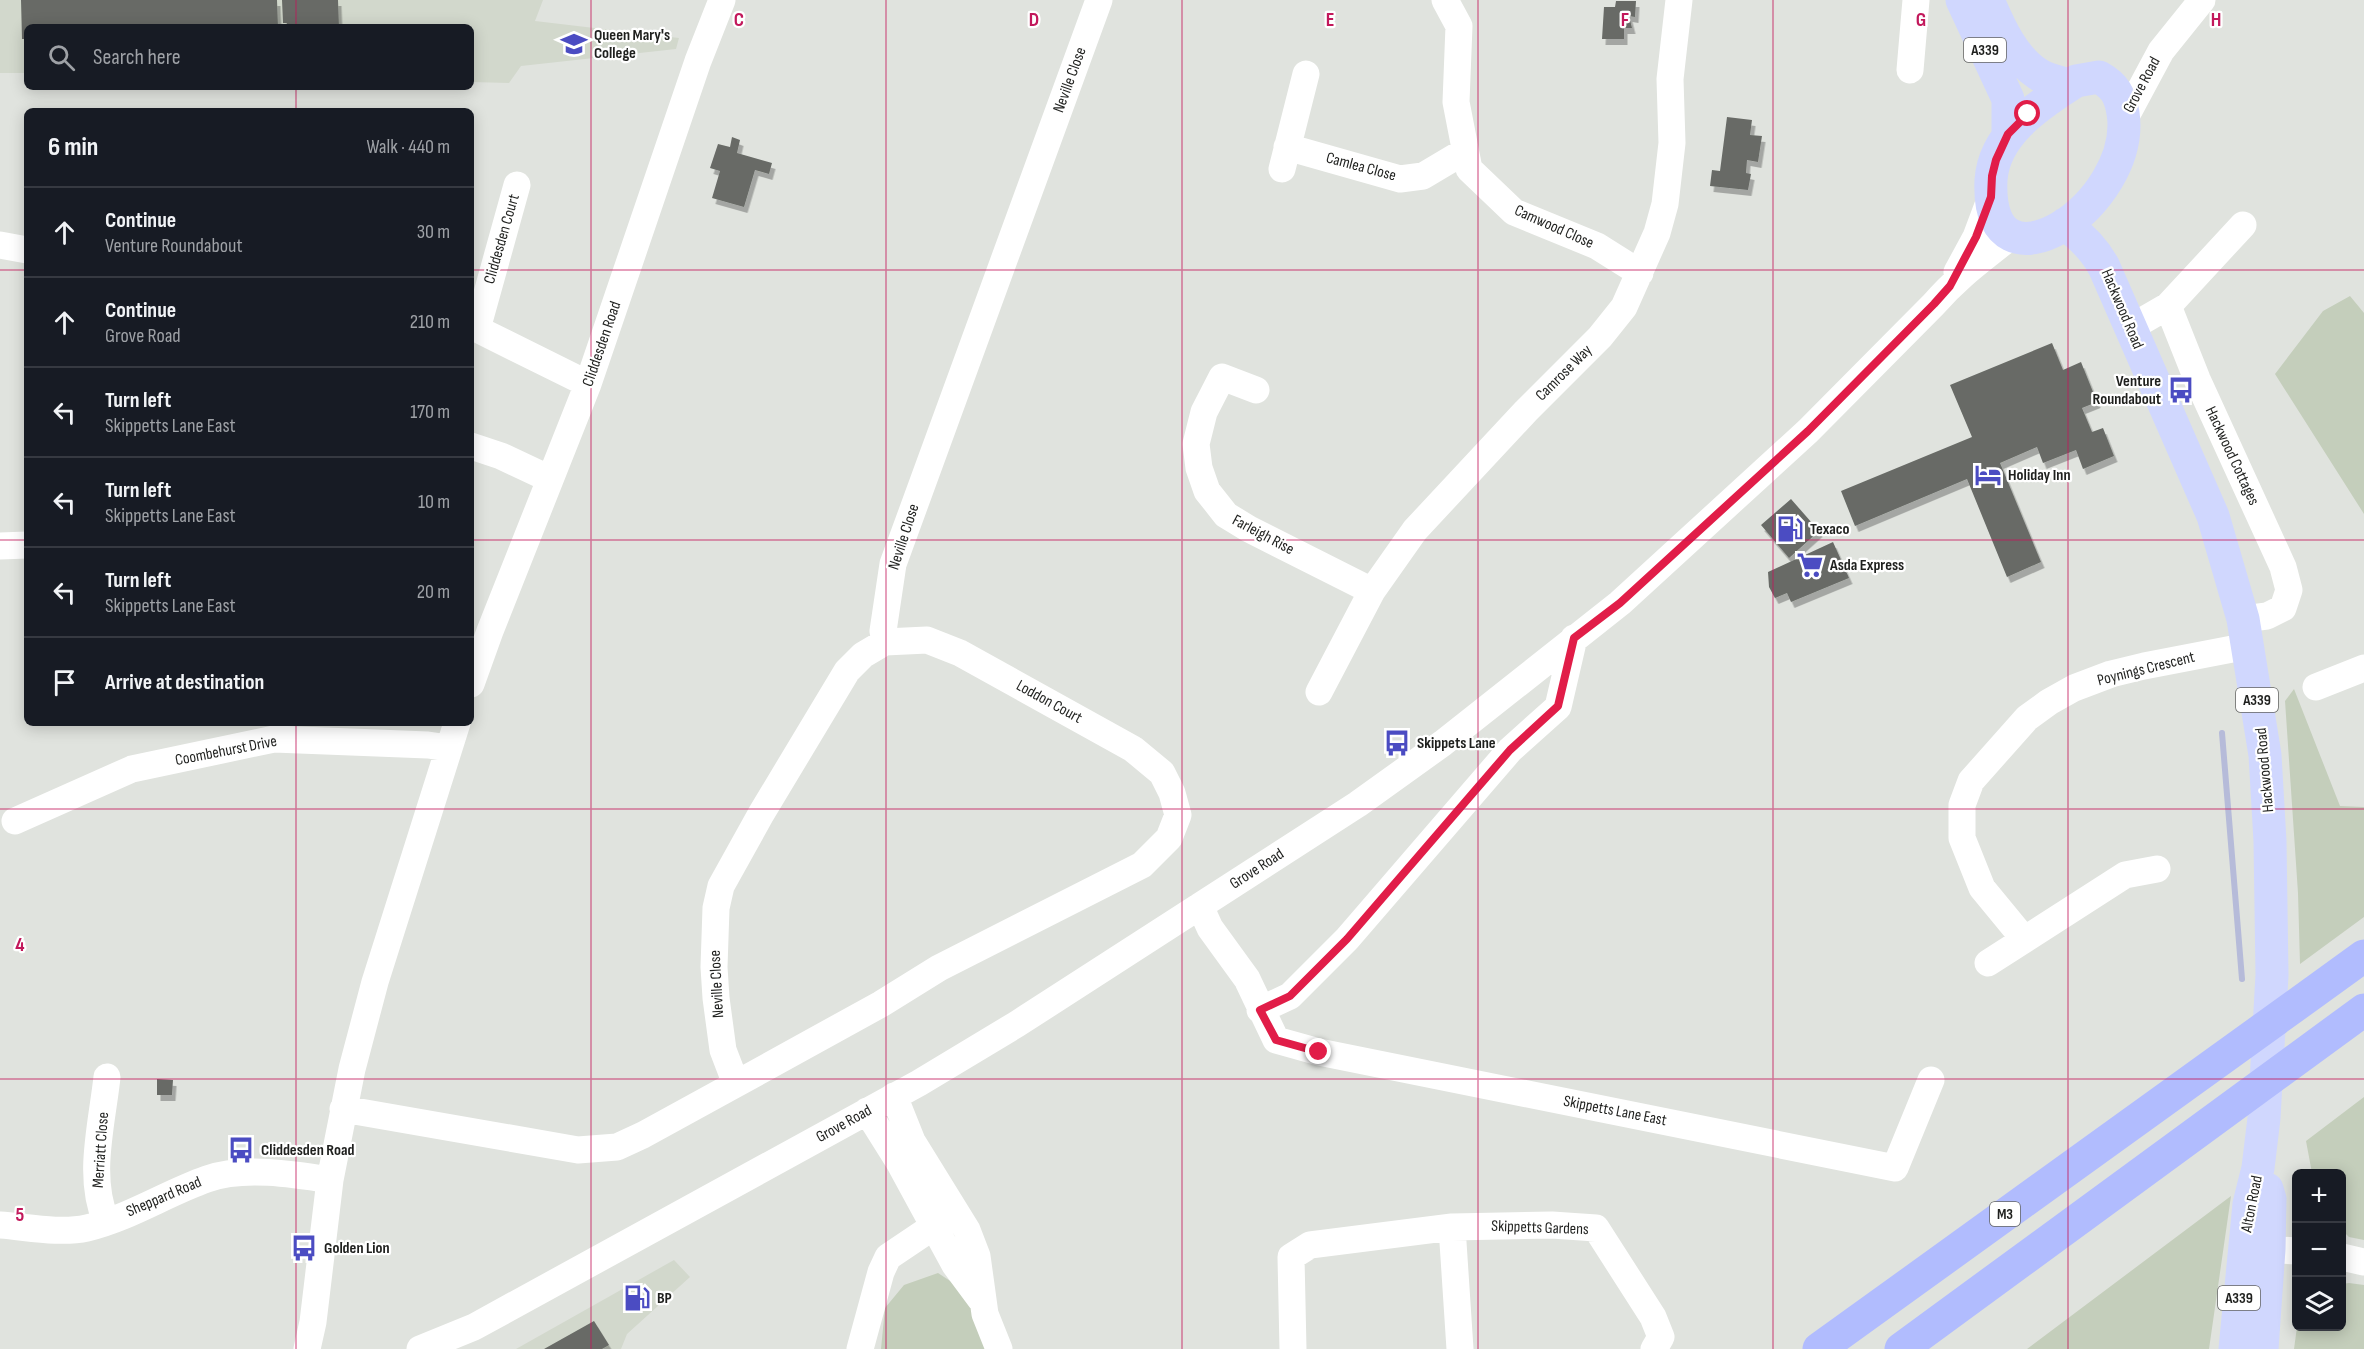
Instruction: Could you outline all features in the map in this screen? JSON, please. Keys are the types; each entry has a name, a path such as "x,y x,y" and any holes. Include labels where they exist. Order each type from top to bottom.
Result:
{"highway":[{"name":"M3","path":"1819,1349 2364,956"},
{"path":"1901,1349 2364,1010"}],"main road":[{"name":"A339","path":"1962,0 2008,99 2008,134"},
{"name":"A339","path":"1988,0 2002,32 2026,64 2039,75 2070,84"},
{"path":"2099,77 2111,84 2121,99 2124,138 2115,164 2104,184 2093,202 2065,224 2039,238 2011,236 1996,215 1991,197 1992,176 2008,134 2028,114 2076,81 2099,77"},
{"name":"Hackwood Road","path":"2099,257 2100,211 2104,184"},
{"name":"Hackwood Road","path":"2065,224 2076,232 2099,257 2213,516 2246,633 2265,755 2270,841 2272,975 2264,1118 2258,1168"},
{"name":"Alton Road","path":"2258,1168 2270,1199 2270,1249 2262,1349"},
{"name":"Alton Road","path":"2235,1349 2270,1249"}],"street":[{"name":"Cliddesden Road","path":"474,676 588,384 722,0"},
{"name":"Neville Close","path":"736,1084 723,1050 716,998 714,967 716,908 721,886 848,671 863,656 885,642 883,631 892,564 1099,0"},
{"name":"Camwood Close","path":"1445,0 1459,26 1456,102 1469,169 1514,212 1597,246 1640,273"},
{"name":"Camrose Way","path":"1319,692 1372,591 1415,530 1526,411 1600,337 1624,307 1658,233 1665,204 1672,143 1670,79 1678,0"},
{"path":"1910,70 1916,0"},
{"name":"Grove Road","path":"2124,120 2161,51 2202,0"},
{"name":"Grove Road","path":"2111,84 2133,74 2161,51"},
{"name":"Camlea Close","path":"1306,74 1285,158 1400,179 1423,176 1465,151"},
{"name":"Cliddesden Court","path":"517,185 474,329 588,384"},
{"name":"Grove Road","path":"1950,286 1976,237 1991,197"},
{"path":"2130,328 2168,306 2243,225"},
{"name":"Grove Road","path":"420,1349 474,1327 894,1096 1017,1024 1358,804 1443,743 1620,603 1808,431 1950,286 1976,262 2011,236"},
{"path":"0,245 24,249"},
{"name":"Hackwood Cottages","path":"2168,306 2197,379 2283,567 2289,590 2283,608 2246,633"},
{"name":"Farleigh Rise","path":"1256,390 1222,377 1204,412 1196,444 1199,468 1207,491 1226,515 1249,529 1372,591"},
{"path":"474,447 501,456 550,479"},
{"path":"0,546 24,545"},
{"name":"Poynings Crescent","path":"2024,939 1982,888 1962,838 1962,805 1971,781 2027,718 2074,688 2111,674 2144,666 2246,633"},
{"path":"1260,1010 1290,996 1347,939 1510,750 1558,706 1574,638"},
{"name":"Loddon Court","path":"736,1084 881,1004 939,968 1142,865 1169,838 1178,815 1172,793 1162,773 1125,744 960,653 927,640 885,642"},
{"path":"2316,687 2364,668"},
{"path":"307,1349 313,1322 330,1180 343,1109 375,982 456,726"},
{"name":"Coombehurst Drive","path":"15,821 132,769 274,740 448,748"},
{"path":"1988,963 2125,875 2162,864"},
{"name":"Skippetts Lane East","path":"1200,906 1210,928 1248,979 1260,1010 1276,1040 1319,1052 1895,1168 1931,1080"},
{"name":"Merriatt Close","path":"106,1221 98,1200 96,1171 107,1077"},
{"path":"343,1109 578,1150 617,1147 736,1084"},
{"path":"894,1096 945,1219 955,1265 982,1301 999,1349"},
{"path":"867,1111 945,1219"},
{"name":"Sheppard Road","path":"0,1226 86,1229 210,1178 238,1173 297,1175 330,1180"},
{"path":"860,1349 881,1272 888,1257 945,1219"},
{"name":"Skippetts Gardens","path":"1293,1349 1291,1257 1310,1245 1452,1227 1552,1225 1596,1228 1653,1317 1661,1337 1654,1349"},
{"path":"1452,1227 1460,1349"},
{"path":"2346,1258 2364,1262"},
{"path":"313,1322 325,1349"},
{"name":"Grove Road","path":"447,1349 474,1327"}],"shaded area":[{"name":"Queen Mary's College","path":"0,0 543,0 535,21 679,38 676,49 521,66 509,83 474,82 474,24 24,24 24,73 0,73"},
{"name":"BP","path":"674,1260 690,1277 627,1334 621,1349 516,1349"}],"green space":[{"path":"2350,296 2364,313 2364,514 2275,374 2323,311"},
{"path":"2294,689 2340,806 2364,807 2364,917 2300,964 2298,893 2285,701"},
{"path":"2364,1097 2364,1240 2349,1237 2346,1234 2346,1169 2311,1169 2306,1141"},
{"path":"2231,1196 2209,1349 2027,1349"},
{"path":"938,1273 970,1294 987,1349 881,1349 885,1308 904,1285"},
{"path":"2346,1283 2364,1285 2364,1349 2294,1349 2296,1331 2346,1331"}],"building":[{"path":"21,0 277,0 278,24 24,24 24,39 22,39"},
{"path":"282,0 338,0 339,24 283,23"},
{"path":"1616,1 1636,1 1635,17 1629,16 1632,28 1624,28 1624,39 1602,39 1604,7 1615,7"},
{"path":"1727,117 1752,120 1750,135 1762,136 1758,162 1747,160 1746,173 1751,174 1748,190 1710,186 1712,170 1720,171"},
{"path":"732,137 740,140 737,153 772,163 769,174 755,170 744,207 712,198 720,171 710,168 718,144 730,147"},
{"path":"2052,343 2063,370 2081,362 2097,402 2082,408 2092,432 2103,428 2114,456 2083,469 2076,450 2043,463 2037,447 2000,463 2041,562 2007,577 1967,479 1855,526 1841,491 1972,437 1950,385"},
{"path":"1791,499 1819,531 1789,558 1761,525"},
{"path":"1833,542 1849,578 1791,602 1787,593 1775,598 1769,587 1768,572"},
{"path":"157,1079 173,1080 172,1095 157,1095"},
{"path":"594,1321 609,1345 602,1349 544,1349"}],"waterway":[{"path":"2222,733 2242,979"}],"place":[{"name":"Queen Mary's College","path":"574,44"},
{"name":"Venture Roundabout","path":"2181,390"},
{"name":"Holiday Inn","path":"1988,475"},
{"name":"Texaco","path":"1790,529"},
{"name":"Asda Express","path":"1810,565"},
{"name":"Skippets Lane","path":"1397,743"},
{"name":"Cliddesden Road","path":"241,1150"},
{"name":"Golden Lion","path":"304,1248"},
{"name":"BP","path":"637,1298"}],"route":[{"path":"1319,1052 1276,1040 1260,1010 1290,996 1347,939 1510,750 1558,706 1574,638 1620,603 1808,431 1950,286 1976,237 1991,197 1992,176 1996,160 2008,134 2028,114"}]}
